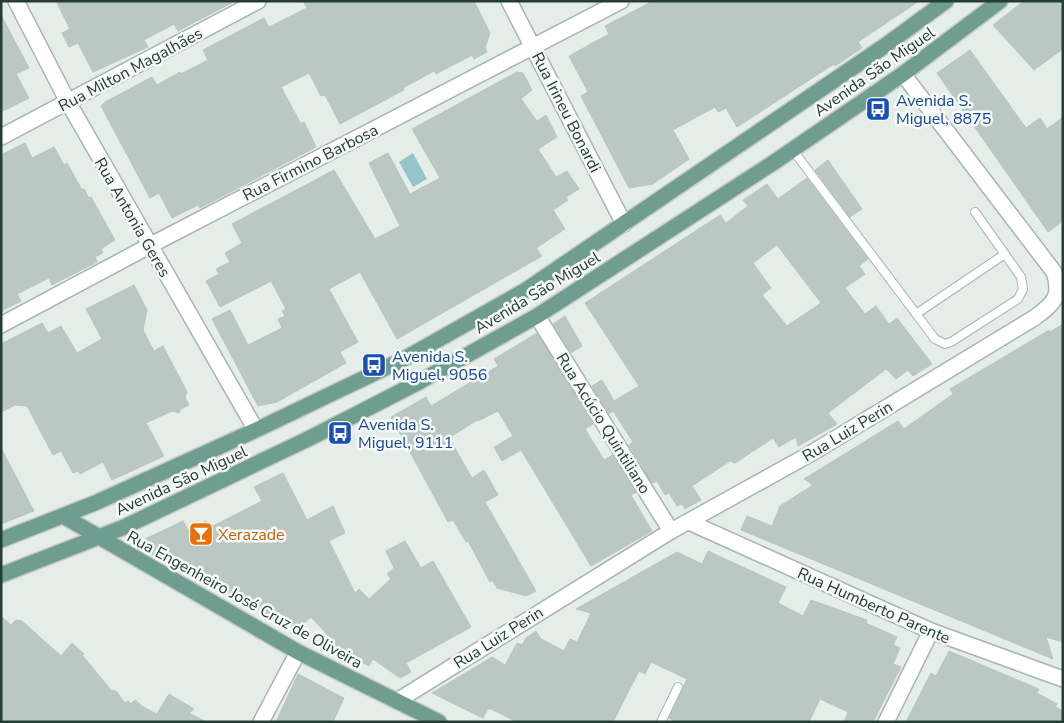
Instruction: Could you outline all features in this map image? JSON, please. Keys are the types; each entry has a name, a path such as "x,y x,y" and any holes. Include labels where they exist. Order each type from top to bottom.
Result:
{"main road":[{"name":"Avenida São Miguel","path":"1,540 63,516 256,430 412,355 526,290 886,45 946,1"},
{"name":"Avenida São Miguel","path":"1,575 98,537 310,438 420,382 537,316 903,74 1000,1"},
{"name":"Rua Engenheiro José Cruz de Oliveira","path":"63,516 298,652 439,722"}],"street":[{"name":"Rua Antonia Geres","path":"16,1 68,102 256,430"},
{"name":"Rua Milton Magalhães","path":"1,137 258,1"},
{"name":"Rua Irineu Bonardi","path":"509,1 624,224"},
{"name":"Rua Firmino Barbosa","path":"1,325 620,1"},
{"name":"Rua Luiz Perin","path":"397,701 671,531 810,454 1010,333 1048,308 1054,301 1058,284 1054,272 903,74"},
{"name":"Rua Acúcio Quintiliano","path":"537,316 671,531"},
{"name":"Rua Humberto Parente","path":"689,522 932,631 1063,679"},
{"path":"886,722 932,631"},
{"path":"261,722 298,652"}],"lane":[{"path":"792,149 935,339 945,344 1018,299 1022,294 1023,283 1005,254 974,212"},
{"path":"916,314 1005,254"},
{"path":"661,722 678,688"}],"water":[{"path":"413,153 427,179 413,187 399,162"}],"building":[{"path":"56,1 235,1 178,31 174,24 144,40 148,47 93,72 78,43 69,47 62,33 70,29"},
{"path":"303,1 474,1 490,33 485,48 487,52 474,59 472,55 436,74 434,71 403,88 404,90 340,124 325,95 321,96 309,73 281,87 301,124 304,122 316,147 200,208 198,205 172,218 159,193 150,198 101,106 152,77 157,85 180,72 181,74 208,60 203,50 264,18 269,27 307,8"},
{"path":"653,1 919,1 858,42 862,48 737,127 726,108 718,112 715,107 673,130 689,159 653,184 629,188 581,96 588,92 569,56 609,34 605,26"},
{"path":"1024,1 1063,1 1063,49 1034,70 993,25"},
{"path":"1,15 29,68 16,74 29,98 1,112"},
{"path":"970,50 1026,128 1040,118 1047,129 1063,117 1063,221 1048,232 937,73"},
{"path":"517,72 523,73 532,90 521,99 537,121 546,115 557,137 538,149 556,177 567,171 579,189 566,197 568,200 553,210 565,229 536,248 542,256 397,339 360,272 329,289 358,342 340,352 346,363 277,402 258,406 212,319 230,310 248,345 282,328 278,319 285,316 282,311 286,309 271,281 220,307 206,281 219,274 216,269 230,262 225,253 242,243 232,224 334,170 375,239 400,226 369,163 388,153 410,194 440,178 412,129"},
{"path":"25,143 32,158 54,147 64,165 67,163 82,190 84,189 89,198 91,197 115,240 101,249 103,253 95,257 97,262 52,285 49,278 17,294 21,301 1,311 1,155"},
{"path":"828,160 862,209 850,217 815,170"},
{"path":"807,178 868,259 859,266 865,274 845,288 865,314 876,306 889,324 897,318 932,364 913,376 908,370 896,379 886,369 828,413 837,424 798,446 796,437 779,447 773,438 735,463 730,461 692,486 701,500 685,509 682,504 677,506 669,493 665,495 657,481 652,483 629,445 633,442 613,411 609,414 592,386 602,380 614,401 639,386 585,303 720,215 726,223 748,206 743,200 767,184 778,199","holes":["777,245 821,303 787,326 762,295 771,288 753,263"]},
{"path":"134,285 147,310 143,330 154,351 163,346 187,392 185,397 189,405 181,409 179,413 172,411 146,423 164,456 112,480 103,462 80,474 78,471 73,473 61,451 53,455 27,406 15,405 1,412 1,344 42,323 48,333 61,326 77,353 102,339 86,309"},
{"path":"565,316 582,346 571,353 553,324"},
{"path":"1063,324 1063,642 1046,637 1053,659 741,530 747,516 772,526 780,506 813,485 804,479 898,421 904,429 953,394 950,389 1049,330 1050,332"},
{"path":"537,333 593,424 585,429 604,460 613,455 636,492 631,495 652,531 591,566 521,450 502,461 494,447 513,436 498,411 477,420 449,438 472,478 484,470 498,495 485,502 536,591 526,596 497,588 492,580 490,582 468,541 466,542 453,520 448,522 391,417 426,397 431,406 498,366 494,359"},
{"path":"1,448 34,511 1,524"},
{"path":"283,473 307,520 333,506 345,533 329,541 355,593 359,589 369,599 391,579 387,574 394,568 386,551 405,541 421,568 433,561 471,627 406,663 411,672 400,678 373,659 369,666 332,647 336,644 311,617 297,629 142,549 143,540 183,521 188,530 206,521 209,528 262,501 254,487"},
{"path":"708,551 786,587 778,603 803,616 811,600 867,620 866,623 897,637 893,645 900,648 893,664 901,667 873,722 844,722 848,712 820,699 809,722 676,722 669,718 687,679 651,662 645,674 639,671 613,722 517,722 491,709 488,709 483,718 432,693 492,657 505,665 517,643 522,645 526,638 536,631 541,639 564,651 570,639 577,642 591,613 576,609 677,552 702,564"},
{"path":"1,616 11,625 16,620 22,621 61,656 72,643 84,654 82,655 111,690 116,691 125,703 128,701 131,704 135,700 143,707 157,714 169,694 194,709 189,713 206,722 1,722"},
{"path":"949,651 1039,689 1037,693 1057,704 1055,707 1063,711 1063,722 906,722 931,673 936,676"},
{"path":"298,674 344,698 333,722 276,722"}],"place":[{"name":"Avenida S. Miguel, 8875","path":"878,109"},
{"name":"Avenida S. Miguel, 9056","path":"374,365"},
{"name":"Avenida S. Miguel, 9111","path":"340,433"},
{"name":"Xerazade","path":"201,534"}]}
